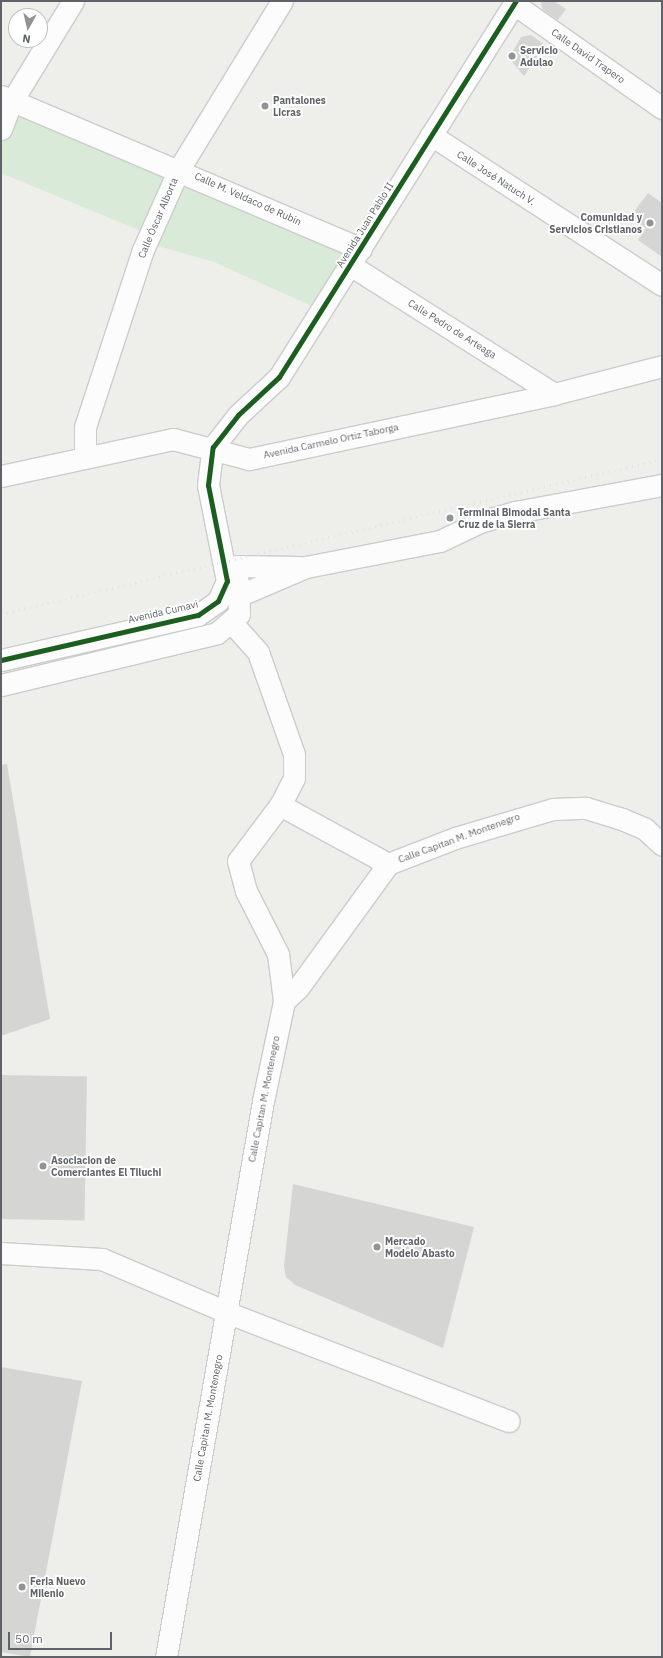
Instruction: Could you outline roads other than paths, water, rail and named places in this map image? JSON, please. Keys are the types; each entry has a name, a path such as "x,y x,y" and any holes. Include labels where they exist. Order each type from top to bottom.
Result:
{"street":[{"path":"1,129 7,99 73,1"},
{"name":"Calle Óscar Alborta","path":"86,456 85,427 143,250 179,169 282,1"},
{"name":"Calle David Trapero","path":"515,2 662,108"},
{"name":"Avenida Juan Pablo II","path":"212,455 238,415 279,377 515,2"},
{"name":"Calle M. Veldaco de Rubin","path":"7,99 179,169 355,257"},
{"name":"Calle José Natuch V.","path":"432,135 662,285"},
{"name":"Calle Pedro de Arteaga","path":"355,257 554,394"},
{"name":"Avenida Carmelo Ortiz Taborga","path":"1,476 86,456 173,439 212,455 249,459 554,394 662,366"},
{"path":"1,685 217,633 232,623 239,614 240,595 236,566 212,455"},
{"name":"Avenida Cumavi","path":"1,660 90,638 198,615 218,601 227,581 208,485 212,455"},
{"path":"236,566 306,567 440,541 480,522 516,512 662,485"},
{"path":"240,595 306,567"},
{"path":"232,623 258,652 294,754 294,778 280,805 244,850 238,870 278,954 284,1001"},
{"path":"90,638 97,662"},
{"path":"280,805 388,864"},
{"name":"Calle Capitan M. Montenegro","path":"166,1657 226,1312 284,1001 298,988 388,864 455,838 553,809 586,808 622,819 645,829 662,845"},
{"path":"1,1253 102,1259 226,1312 509,1421"}],"railway":[{"path":"1,614 662,459"}],"place":[{"name":"Servicio Adulao","path":"512,56"},
{"name":"Pantalones Licras","path":"265,106"},
{"name":"Comunidad y Servicios Cristianos","path":"650,223"},
{"name":"Terminal Bimodal Santa Cruz de la Sierra","path":"450,518"},
{"name":"Asociacion de Comerciantes El Tiluchi","path":"43,1166"},
{"name":"Mercado Modelo Abasto","path":"377,1247"},
{"name":"Feria Nuevo Milenio","path":"22,1587"}]}
